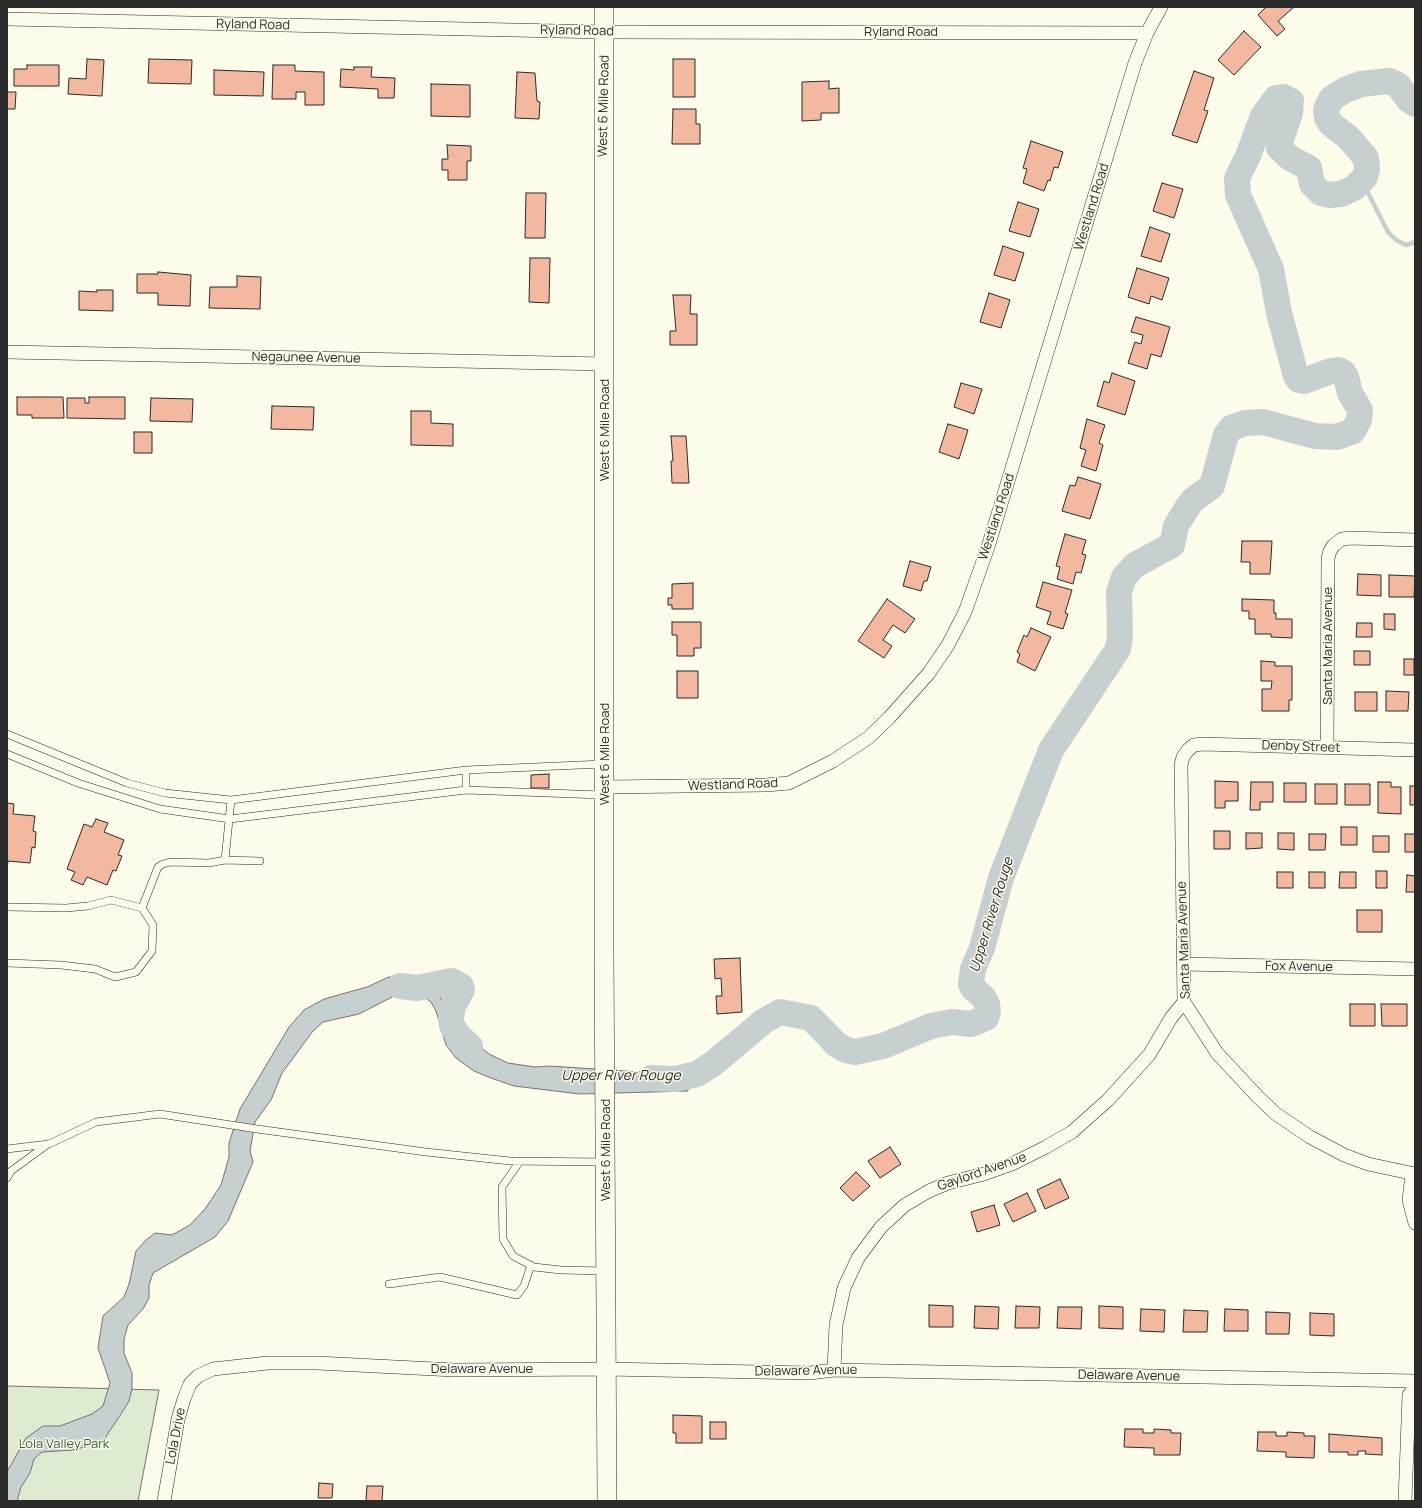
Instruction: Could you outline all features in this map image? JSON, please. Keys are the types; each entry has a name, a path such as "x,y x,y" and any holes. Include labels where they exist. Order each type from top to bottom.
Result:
{"main road":[{"name":"West 6 Mile Road","path":"604,7 603,177 605,364 605,1058 607,1501"}],"street":[{"name":"Westland Road","path":"605,791 789,783 833,761 868,738 929,673 948,645 965,612 988,547 1135,63 1147,33 1161,7"},
{"name":"Ryland Road","path":"7,19 604,32 1147,33"},
{"name":"Negaunee Avenue","path":"7,352 605,364"},
{"name":"Santa Maria Avenue","path":"1328,748 1328,558 1334,545 1342,539 1415,540"},
{"name":"Denby Street","path":"1188,750 1194,745 1202,744 1415,750"},
{"name":"Santa Maria Avenue","path":"1188,750 1183,757 1181,765 1184,1002 1217,1052 1258,1097 1276,1114 1310,1137 1344,1155 1368,1164 1414,1174 1409,1200 1415,1223"},
{"name":"Fox Avenue","path":"1183,964 1415,969"},
{"name":"Gaylord Avenue","path":"834,1370 836,1325 844,1288 858,1258 881,1227 906,1205 929,1191 948,1183 984,1174 1012,1164 1072,1132 1108,1100 1149,1055 1171,1018 1184,1002"},
{"name":"Delaware Avenue","path":"198,1376 213,1369 268,1363 317,1363 447,1369 606,1369 810,1373 834,1370 1415,1382"},
{"name":"Lola Drive","path":"164,1501 184,1399 190,1384 198,1376"},
{"path":"1405,1501 1409,1395 1415,1386"}],"lane":[{"path":"7,734 127,783 165,793 231,800 466,770 605,764"},
{"path":"7,754 78,783 160,809 230,819 466,790 605,791"},
{"path":"466,770 466,790"},
{"path":"225,860 231,800"},
{"path":"142,908 158,866 170,862 208,863 225,860 260,861"},
{"path":"7,906 66,908 88,906 112,900 142,908 153,925 152,951 136,972 115,977 94,969 61,965 7,964"},
{"path":"7,1178 11,1171 48,1144 96,1122 160,1114 426,1152 520,1161 606,1162"},
{"path":"7,1149 48,1144"},
{"path":"520,1161 502,1187 503,1239 513,1256 531,1265 562,1270 606,1271"},
{"path":"389,1284 440,1277 517,1295 524,1286 531,1265"}],"green space":[{"name":"Lola Valley Park","path":"7,1386 159,1390 138,1501 7,1501"}],"water":[{"path":"389,977 418,980 429,977 440,991 443,1009 461,1029 489,1054 508,1063 535,1067 550,1066 640,1072 686,1071 688,1091 580,1094 514,1086 491,1078 474,1071 456,1058 446,1045 436,1011 431,1002 421,995 410,994 394,996 359,1014 323,1022 313,1031 282,1073 271,1100 255,1122 250,1151 253,1162 228,1221 215,1237 153,1273 149,1285 149,1298 143,1309 128,1325 124,1339 124,1353 132,1373 132,1389 129,1401 121,1414 105,1438 92,1445 73,1450 42,1452 34,1459 30,1473 21,1487 17,1501 7,1501 7,1472 26,1438 43,1426 60,1426 92,1414 103,1406 110,1383 98,1348 103,1316 124,1297 129,1284 136,1251 155,1233 172,1235 190,1225 205,1209 221,1185 229,1157 229,1143 240,1109 289,1027 304,1010 324,999 367,987"}],"building":[{"path":"1266,7 1294,7 1278,21 1285,29 1277,36 1258,15"},
{"path":"1244,31 1261,47 1234,75 1218,60"},
{"path":"87,59 104,60 102,96 68,94 69,78 86,79"},
{"path":"149,59 192,60 191,84 148,83"},
{"path":"673,59 695,59 695,97 673,97"},
{"path":"27,65 59,65 59,86 14,86 14,69 27,69"},
{"path":"273,65 295,65 295,71 324,72 324,105 305,105 305,92 296,92 296,99 272,99"},
{"path":"354,67 372,67 371,77 395,78 394,98 378,98 378,89 340,87 341,69 354,70"},
{"path":"214,70 264,72 263,96 214,95"},
{"path":"1194,71 1214,78 1204,110 1208,111 1197,143 1172,135"},
{"path":"517,72 535,73 537,101 540,102 539,119 515,118"},
{"path":"829,81 829,89 839,88 839,113 821,113 821,120 802,121 802,82"},
{"path":"431,84 470,85 470,117 431,116"},
{"path":"7,92 16,92 15,109 7,109"},
{"path":"673,109 696,109 696,124 700,124 700,144 672,144"},
{"path":"1031,141 1063,152 1058,168 1054,167 1050,181 1048,180 1044,191 1023,183 1027,169 1023,168"},
{"path":"447,145 471,146 471,161 467,161 467,180 448,180 448,170 442,170 442,159 448,159"},
{"path":"1162,183 1183,189 1174,218 1153,211"},
{"path":"526,193 546,193 545,238 525,238"},
{"path":"1018,202 1039,209 1030,237 1009,231"},
{"path":"1150,227 1170,234 1161,262 1141,256"},
{"path":"1003,246 1024,253 1015,281 994,275"},
{"path":"530,258 550,258 549,303 529,302"},
{"path":"1137,268 1169,278 1162,300 1151,296 1149,304 1128,297"},
{"path":"158,272 191,275 190,306 158,305 158,293 137,293 137,274 158,274"},
{"path":"237,276 261,277 260,309 209,308 210,287 237,287"},
{"path":"97,290 113,290 113,311 79,310 79,291 97,292"},
{"path":"989,293 1010,300 1001,328 980,322"},
{"path":"673,295 691,295 690,314 697,314 697,345 670,345 670,331 676,331"},
{"path":"1136,317 1170,327 1161,357 1151,354 1147,369 1128,363 1135,342 1141,344 1143,335 1131,332"},
{"path":"1112,373 1135,381 1125,415 1097,406 1104,381 1109,383"},
{"path":"961,383 982,389 974,414 954,407"},
{"path":"17,397 63,397 64,418 32,418 32,415 17,415"},
{"path":"89,397 125,397 125,419 67,418 67,398 85,398 85,403 89,403"},
{"path":"151,398 193,399 192,422 150,421"},
{"path":"272,406 314,407 313,430 271,429"},
{"path":"411,411 431,411 431,423 453,424 453,446 411,445"},
{"path":"1087,419 1105,425 1099,443 1103,445 1096,471 1081,466 1086,450 1080,448"},
{"path":"948,424 968,430 959,459 939,452"},
{"path":"134,432 152,432 152,453 134,453"},
{"path":"671,436 686,436 689,483 672,483 671,461 673,461"},
{"path":"1078,477 1101,484 1090,519 1062,511 1070,485 1075,486"},
{"path":"1065,534 1086,540 1082,554 1086,555 1081,573 1076,572 1073,584 1057,579 1060,567 1056,566"},
{"path":"1242,541 1272,541 1270,574 1250,574 1250,562 1241,562"},
{"path":"910,561 931,567 927,581 924,581 921,591 903,586"},
{"path":"1358,574 1381,575 1381,596 1357,595"},
{"path":"1389,575 1415,576 1414,597 1389,597"},
{"path":"1043,582 1072,590 1065,613 1068,614 1063,629 1047,624 1051,612 1036,607"},
{"path":"693,583 693,609 672,609 672,605 668,605 668,598 672,598 672,584"},
{"path":"887,599 915,619 905,633 893,625 883,640 892,646 884,658 858,641"},
{"path":"1242,599 1274,600 1274,613 1276,613 1276,619 1292,619 1292,638 1271,637 1271,634 1255,634 1255,619 1249,619 1249,611 1242,611"},
{"path":"1384,614 1395,614 1395,630 1384,629"},
{"path":"672,622 701,622 701,648 694,648 694,656 677,656 677,635 672,635"},
{"path":"1357,623 1372,623 1372,637 1356,637"},
{"path":"1031,628 1051,637 1035,671 1017,662 1020,654 1017,652 1024,635 1027,637"},
{"path":"1354,651 1370,651 1370,665 1354,665"},
{"path":"1404,659 1414,659 1414,675 1404,675"},
{"path":"1261,661 1275,662 1275,666 1292,666 1292,700 1289,700 1289,711 1262,711 1262,689 1271,689 1272,681 1261,681"},
{"path":"677,671 698,671 698,698 677,698"},
{"path":"1386,691 1409,692 1408,711 1386,711"},
{"path":"1355,692 1377,692 1377,711 1355,711"},
{"path":"549,774 549,788 531,788 531,775"},
{"path":"1215,781 1238,782 1238,801 1225,801 1225,808 1215,808"},
{"path":"1251,782 1273,782 1273,802 1260,802 1260,810 1250,810"},
{"path":"1378,782 1391,782 1391,787 1401,787 1401,814 1378,813"},
{"path":"1284,783 1306,783 1306,802 1284,802"},
{"path":"1315,784 1337,784 1337,804 1315,804"},
{"path":"1345,784 1370,784 1370,805 1345,805"},
{"path":"1410,786 1415,786 1415,805 1410,805"},
{"path":"7,803 14,804 13,814 35,816 33,831 36,832 35,848 32,847 30,863 8,861 7,870"},
{"path":"96,819 108,823 104,832 124,840 118,855 122,856 116,871 113,870 107,885 87,877 83,885 71,880 75,872 67,869 84,824 92,827"},
{"path":"1341,827 1357,827 1357,845 1341,845"},
{"path":"1214,831 1230,831 1230,849 1214,849"},
{"path":"1246,833 1262,833 1262,848 1246,849"},
{"path":"1278,833 1294,833 1294,850 1278,849"},
{"path":"1309,834 1326,834 1325,850 1309,850"},
{"path":"1405,834 1415,834 1415,852 1405,852"},
{"path":"1373,836 1389,836 1389,852 1373,852"},
{"path":"1376,871 1387,871 1387,888 1376,888"},
{"path":"1277,872 1293,872 1293,888 1277,888"},
{"path":"1309,872 1325,872 1325,888 1309,888"},
{"path":"1340,872 1356,872 1356,888 1339,888"},
{"path":"1407,875 1415,876 1415,892 1406,892"},
{"path":"1357,910 1382,910 1382,932 1357,932"},
{"path":"740,958 742,1012 717,1014 716,996 722,996 721,978 715,979 714,959"},
{"path":"1350,1004 1375,1004 1375,1026 1350,1026"},
{"path":"1381,1004 1407,1004 1407,1026 1382,1026"},
{"path":"890,1147 901,1164 880,1178 868,1161"},
{"path":"856,1172 870,1186 853,1201 840,1188"},
{"path":"1060,1179 1069,1198 1045,1209 1037,1190"},
{"path":"1027,1193 1036,1211 1013,1222 1004,1204"},
{"path":"994,1205 1000,1225 977,1232 971,1212"},
{"path":"929,1305 953,1306 953,1327 929,1327"},
{"path":"975,1306 999,1307 998,1329 974,1328"},
{"path":"1016,1306 1040,1307 1039,1328 1015,1328"},
{"path":"1099,1306 1123,1307 1123,1329 1099,1328"},
{"path":"1058,1307 1082,1307 1081,1329 1057,1328"},
{"path":"1141,1309 1165,1310 1164,1332 1140,1331"},
{"path":"1225,1309 1248,1310 1248,1331 1224,1331"},
{"path":"1184,1310 1208,1311 1207,1332 1183,1332"},
{"path":"1266,1312 1290,1313 1289,1334 1266,1334"},
{"path":"1310,1313 1334,1314 1334,1336 1310,1335"},
{"path":"673,1415 702,1416 702,1443 676,1443 676,1433 673,1433"},
{"path":"710,1422 726,1422 726,1439 710,1439"},
{"path":"1125,1429 1143,1429 1143,1433 1154,1433 1154,1429 1171,1430 1171,1433 1181,1433 1180,1455 1154,1455 1154,1448 1124,1447"},
{"path":"1258,1432 1276,1432 1276,1436 1287,1436 1287,1432 1304,1433 1304,1436 1315,1436 1314,1458 1286,1457 1286,1452 1257,1451"},
{"path":"1329,1434 1382,1438 1382,1455 1365,1454 1366,1451 1358,1451 1358,1455 1348,1455 1348,1452 1329,1452"},
{"path":"319,1483 333,1484 332,1498 318,1498"},
{"path":"367,1486 383,1486 382,1501 366,1501"}],"waterway":[{"name":"Upper River Rouge","path":"651,1078 675,1079 697,1074 714,1063 764,1021 780,1012 811,1018 836,1044 846,1050 855,1052 883,1046 931,1026 952,1022 971,1024 986,1018 988,1011 987,1004 984,998 973,988 971,984 973,969 982,948 1001,878 1051,750 1118,649 1120,635 1119,592 1124,577 1135,565 1172,545 1176,526 1187,508 1193,500 1212,486 1226,435 1231,428 1245,423 1263,422 1315,436 1337,437 1353,431 1359,420 1360,410 1350,393 1346,377 1343,372 1338,370 1331,371 1304,381 1299,380 1296,376 1279,313 1271,269 1238,195 1237,178 1248,156 1263,116 1276,98 1283,97 1291,101 1290,113 1279,148 1290,158 1309,168 1312,184 1321,193 1330,195 1341,194 1354,188 1365,177 1367,170 1366,158 1349,138 1331,124 1327,118 1326,110 1331,99 1345,90 1361,84 1389,81 1398,85 1409,100 1415,104"},
{"path":"1362,181 1388,232 1396,240 1406,245 1415,242"},
{"name":"Upper River Rouge","path":"400,986 417,988 452,981 461,986 462,990 453,1006 451,1019 452,1026 459,1036 470,1046"}]}
